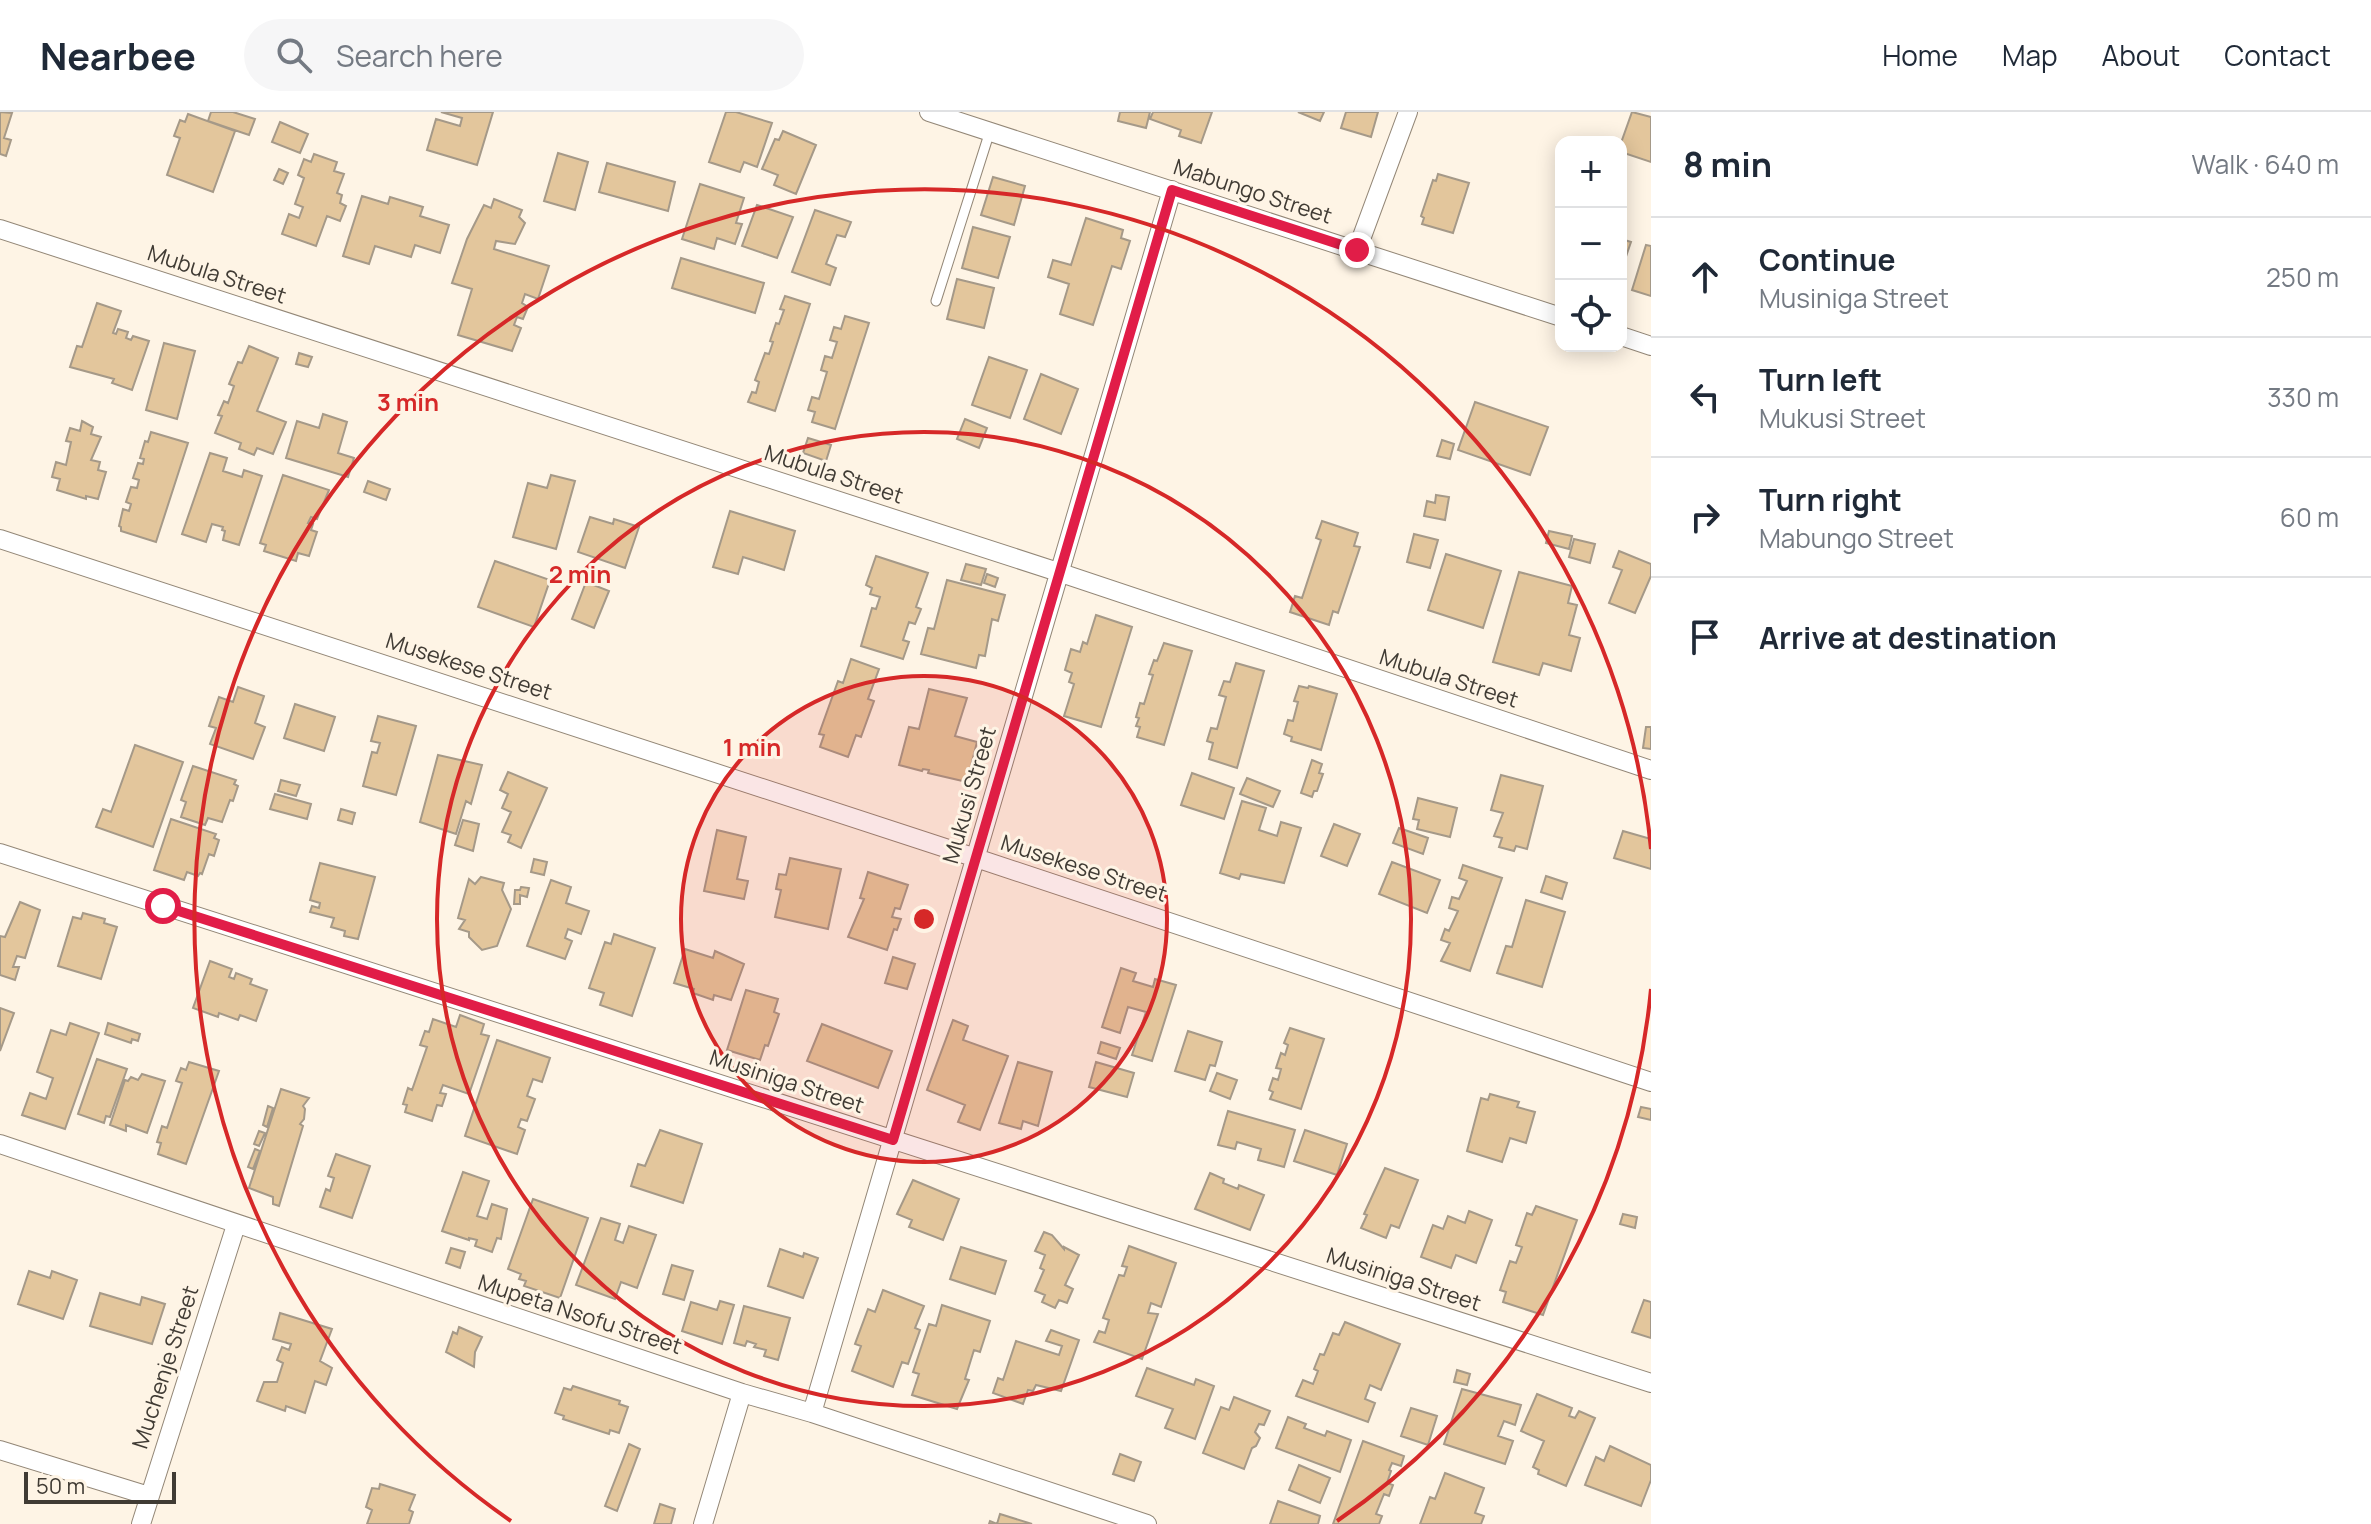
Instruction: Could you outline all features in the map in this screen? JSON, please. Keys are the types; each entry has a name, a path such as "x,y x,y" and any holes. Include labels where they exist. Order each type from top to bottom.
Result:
{"street":[{"name":"Mabungo Street","path":"929,112 1555,315"},
{"path":"1357,250 1408,112"},
{"name":"Mukusi Street","path":"812,1413 1172,190"},
{"name":"Mubula Street","path":"0,229 1058,572 1651,770"},
{"path":"1627,338 1651,346"},
{"name":"Musekese Street","path":"0,539 1651,1082"},
{"name":"Musiniga Street","path":"0,853 1651,1383"},
{"name":"Mupeta Nsofu Street","path":"0,1144 742,1393 812,1413 1147,1524"},
{"name":"Muchenje Street","path":"141,1524 236,1225"},
{"path":"703,1524 742,1393"},
{"path":"0,1450 149,1496"}],"lane":[{"path":"936,301 990,131"}],"building":[{"path":"0,112 12,113 4,138 11,140 6,156 0,154"},
{"path":"211,112 233,112 255,119 249,135 208,121"},
{"path":"441,112 493,112 477,165 427,150 436,119 460,126 462,118"},
{"path":"726,112 772,123 757,167 744,162 740,172 709,162"},
{"path":"1120,112 1150,112 1146,128 1118,121"},
{"path":"1153,112 1212,112 1201,143 1179,136 1181,130 1150,119"},
{"path":"1298,112 1324,112 1320,121"},
{"path":"1346,112 1378,112 1371,137 1341,128"},
{"path":"1632,112 1651,117 1651,162 1627,154 1627,136 1623,136"},
{"path":"188,114 235,131 213,192 167,175 180,138 174,136 180,120 185,122"},
{"path":"280,122 308,134 300,153 272,142"},
{"path":"783,131 816,145 796,194 774,185 778,175 762,169 775,139 779,140"},
{"path":"558,153 588,162 575,210 544,201"},
{"path":"314,154 337,162 334,171 344,174 337,193 342,195 340,203 346,206 340,221 327,216 316,246 282,234 289,214 299,218 303,207 295,204 304,178 298,175 304,159 311,162"},
{"path":"607,163 675,182 668,211 599,192"},
{"path":"279,169 288,173 283,184 274,180"},
{"path":"1438,174 1469,183 1453,233 1422,224 1424,218 1421,216"},
{"path":"993,177 1025,186 1014,225 981,215"},
{"path":"700,184 744,198 736,223 742,224 735,244 717,238 714,249 682,239"},
{"path":"362,196 388,204 390,197 423,207 420,216 449,225 440,253 415,245 411,257 375,246 369,264 343,256"},
{"path":"494,199 522,210 519,217 525,223 515,244 496,241 494,249 549,266 538,299 525,294 522,303 528,307 523,319 517,317 514,325 521,328 512,351 458,335 472,289 452,283 467,239 484,205 491,208"},
{"path":"757,205 793,217 777,258 742,246"},
{"path":"815,210 851,222 845,237 837,235 826,264 836,268 830,285 792,272"},
{"path":"1086,218 1123,230 1121,238 1130,241 1121,269 1112,266 1093,325 1060,314 1069,284 1048,277 1053,260 1071,265"},
{"path":"973,227 1010,237 998,278 962,268"},
{"path":"1646,245 1651,246 1651,296 1632,290"},
{"path":"681,258 764,283 755,313 672,288"},
{"path":"957,279 994,288 984,328 947,319"},
{"path":"785,296 810,304 775,411 748,402 752,392 756,393 759,382 755,380 765,353 769,354 776,323 779,324 784,310 780,309"},
{"path":"97,303 121,311 113,333 116,334 118,329 128,332 126,338 131,340 133,336 149,341 132,390 112,383 114,379 70,367 77,346 82,347"},
{"path":"845,316 869,323 835,429 812,422 815,412 808,410 812,397 819,399 827,372 821,370 825,356 832,358 837,342 830,340 834,327 841,329"},
{"path":"164,343 195,351 177,419 146,410"},
{"path":"249,346 278,358 257,411 286,422 273,454 257,448 254,455 239,449 241,443 215,433 222,416 218,415 224,401 228,403 234,386 229,384"},
{"path":"299,353 312,357 308,367 296,364"},
{"path":"989,357 1027,370 1010,418 972,405"},
{"path":"1041,374 1078,389 1061,434 1024,419"},
{"path":"1475,402 1548,427 1530,475 1458,450"},
{"path":"323,414 347,422 338,453 354,458 348,477 286,458 297,421 319,428"},
{"path":"965,419 987,428 979,448 957,439"},
{"path":"82,421 93,427 91,434 101,437 91,460 100,462 98,470 106,472 98,499 86,496 86,499 57,490 60,479 52,477 56,462 66,465 71,442 66,441 70,428 80,431"},
{"path":"151,432 188,443 156,542 121,531 119,526 123,509 129,511 131,504 126,502 131,487 137,488 139,480 133,478 138,463 143,464 144,459 140,458"},
{"path":"808,438 831,445 826,461 803,453"},
{"path":"1442,440 1454,444 1450,459 1437,456"},
{"path":"210,453 227,458 223,471 242,477 244,470 262,476 239,545 223,540 223,527 212,524 206,542 182,534"},
{"path":"283,475 329,490 317,519 311,517 308,523 313,524 311,530 317,532 309,556 298,553 296,561 264,551 266,545 260,543"},
{"path":"551,475 575,481 556,549 513,537 528,483 547,488"},
{"path":"368,481 390,489 386,500 364,492"},
{"path":"1436,495 1449,497 1445,520 1424,516 1427,501 1435,503"},
{"path":"730,511 795,531 784,570 743,557 738,574 713,567"},
{"path":"590,517 613,524 614,519 639,527 625,568 578,552"},
{"path":"1322,521 1358,533 1354,546 1360,547 1338,613 1333,611 1329,625 1290,612 1295,596 1302,598 1321,540 1316,538"},
{"path":"1549,531 1572,536 1569,549 1546,543"},
{"path":"1414,534 1438,540 1430,568 1407,562"},
{"path":"1574,539 1595,544 1590,563 1569,557"},
{"path":"1619,551 1651,564 1651,576 1635,613 1609,603 1622,570 1613,567"},
{"path":"1446,554 1501,571 1483,628 1428,610"},
{"path":"876,556 928,573 916,607 921,609 915,624 909,622 903,640 909,642 903,659 861,646 872,608 876,609 880,597 870,594 872,588 866,585"},
{"path":"495,561 550,580 534,627 478,607"},
{"path":"966,564 986,569 981,585 961,580"},
{"path":"1519,572 1572,586 1568,603 1577,605 1569,635 1580,638 1571,671 1543,663 1539,675 1493,662"},
{"path":"987,574 998,578 995,587 984,583"},
{"path":"947,580 1005,595 998,621 992,619 985,656 979,655 976,668 921,654 928,628 934,629"},
{"path":"586,582 609,591 594,628 572,619"},
{"path":"1096,615 1132,627 1101,727 1064,716 1074,684 1069,682 1072,673 1065,670 1071,649 1080,652 1083,642 1087,644"},
{"path":"1164,643 1192,651 1164,745 1137,737 1140,727 1136,726 1139,718 1136,717 1140,703 1144,704 1154,660 1157,661"},
{"path":"851,659 879,669 868,699 874,701 861,737 856,735 848,757 820,747 824,735 819,734 838,681 843,683"},
{"path":"1236,663 1264,671 1237,768 1209,759 1213,743 1207,741 1211,728 1217,729 1226,697 1219,695 1224,681 1230,682"},
{"path":"1299,686 1337,694 1321,750 1291,741 1292,737 1284,734 1288,720 1293,721"},
{"path":"238,687 264,696 255,723 265,727 253,759 210,744 216,728 209,726 219,697 233,702"},
{"path":"929,689 967,698 955,736 977,742 967,782 928,773 929,770 899,765 909,727 919,729"},
{"path":"295,704 335,717 324,751 284,738"},
{"path":"378,716 416,726 396,795 363,786 372,752 377,753 380,743 371,741"},
{"path":"1646,727 1651,727 1651,749 1643,748"},
{"path":"135,745 183,762 153,847 96,827 103,809 111,812"},
{"path":"438,755 482,765 471,804 466,801 456,834 420,822"},
{"path":"1312,760 1322,764 1319,773 1323,774 1312,797 1301,793"},
{"path":"193,766 236,780 234,784 238,786 233,801 230,800 222,822 208,818 205,825 181,817 186,802 181,800"},
{"path":"508,772 547,788 521,848 508,842 511,835 502,832 511,812 502,808 508,794 500,790"},
{"path":"1192,773 1234,788 1224,819 1181,805"},
{"path":"1501,775 1543,786 1527,849 1516,846 1514,851 1499,847 1502,838 1494,836 1503,813 1491,810"},
{"path":"1247,778 1280,791 1273,807 1240,794"},
{"path":"281,780 300,785 296,796 278,791"},
{"path":"275,794 311,804 307,819 270,809"},
{"path":"1418,798 1457,808 1450,837 1417,829 1419,820 1413,819"},
{"path":"1242,801 1266,808 1259,830 1277,836 1281,822 1301,828 1284,883 1241,874 1239,879 1220,873"},
{"path":"341,809 355,813 352,824 338,820"},
{"path":"171,819 216,834 214,838 219,840 214,856 209,854 202,874 198,876 187,872 184,880 154,870"},
{"path":"463,820 479,824 473,851 455,845"},
{"path":"1334,824 1360,834 1347,866 1321,856"},
{"path":"1399,828 1428,838 1423,854 1393,843"},
{"path":"717,830 746,837 737,879 748,881 744,899 704,891"},
{"path":"1623,831 1651,839 1651,869 1614,858"},
{"path":"790,858 841,869 828,929 775,917 781,890 776,889 779,874 786,875"},
{"path":"534,859 547,862 544,875 531,872"},
{"path":"1392,862 1440,880 1427,913 1379,894"},
{"path":"320,863 375,877 358,939 344,936 345,931 331,927 334,918 310,912 312,906 319,908 320,903 310,900"},
{"path":"1463,865 1502,878 1470,971 1441,961 1450,943 1441,940 1458,911 1449,908 1452,897 1459,899 1467,881 1459,878"},
{"path":"868,872 908,885 900,909 895,908 892,917 901,919 887,950 848,937 864,899 860,898"},
{"path":"1546,876 1567,883 1562,899 1541,892"},
{"path":"481,877 504,883 502,890 511,909 497,946 482,950 469,937 469,932 459,929 465,920 458,918 469,879 475,884"},
{"path":"551,880 571,887 566,903 589,911 581,934 568,929 565,938 572,941 565,959 527,946"},
{"path":"529,888 527,897 520,895 520,904 514,904 515,890"},
{"path":"1526,900 1565,912 1542,987 1497,973 1506,946 1512,947"},
{"path":"20,902 40,910 25,958 17,956 13,967 19,967 15,980 0,975 0,936 5,937"},
{"path":"83,913 105,919 104,923 117,927 101,979 58,966 73,917 81,919"},
{"path":"614,934 655,948 632,1016 600,1005 604,993 589,988 605,942 611,944"},
{"path":"685,949 713,958 715,951 744,964 731,1000 714,995 713,1000 693,993 694,989 674,983"},
{"path":"893,957 915,964 907,989 885,983"},
{"path":"210,961 232,969 229,977 234,979 236,973 252,979 250,984 267,990 256,1021 240,1015 238,1020 219,1013 218,1017 193,1008"},
{"path":"1121,968 1136,973 1133,981 1153,987 1155,979 1176,985 1152,1061 1132,1055 1146,1012 1128,1007 1120,1033 1102,1027"},
{"path":"746,990 778,999 774,1012 779,1014 760,1060 727,1050"},
{"path":"0,1008 14,1013 0,1051"},
{"path":"460,1015 484,1024 481,1034 489,1036 469,1094 443,1085 440,1093 446,1094 442,1106 437,1105 432,1121 405,1112 407,1105 403,1104 408,1088 412,1090 427,1047 420,1045 425,1031 429,1032 433,1019 456,1027"},
{"path":"953,1020 968,1026 963,1040 1008,1056 980,1130 958,1122 965,1105 927,1090"},
{"path":"70,1023 99,1033 65,1129 22,1115 30,1093 46,1099 53,1078 37,1072 51,1030 66,1035"},
{"path":"108,1023 140,1034 138,1041 132,1039 131,1043 105,1034"},
{"path":"822,1024 892,1051 878,1088 807,1061"},
{"path":"1290,1028 1324,1039 1301,1109 1270,1099 1273,1092 1269,1090 1273,1078 1278,1080 1281,1069 1276,1068 1281,1053 1285,1055 1288,1045 1284,1043"},
{"path":"1188,1031 1222,1042 1215,1066 1210,1065 1205,1080 1175,1071"},
{"path":"497,1040 550,1058 542,1082 533,1079 527,1096 535,1099 527,1121 521,1119 518,1127 525,1130 517,1154 465,1136"},
{"path":"1101,1042 1120,1048 1116,1059 1098,1053"},
{"path":"97,1059 127,1069 110,1117 106,1116 104,1123 78,1114"},
{"path":"189,1062 219,1071 186,1164 158,1154 161,1143 157,1142 162,1126 167,1128 182,1083 176,1081 181,1068 186,1070"},
{"path":"1018,1062 1052,1072 1038,1126 1023,1121 1021,1129 999,1123"},
{"path":"1096,1062 1134,1073 1127,1097 1089,1087"},
{"path":"1217,1073 1237,1080 1230,1099 1210,1091"},
{"path":"142,1074 165,1081 147,1133 126,1125 126,1131 110,1125 125,1080 131,1077 138,1080"},
{"path":"281,1089 309,1098 303,1106 304,1119 300,1124 303,1126 279,1206 273,1204 273,1197 249,1188"},
{"path":"1490,1094 1519,1102 1517,1107 1535,1112 1526,1143 1510,1138 1502,1162 1467,1151 1481,1098 1488,1100"},
{"path":"268,1106 273,1108 267,1127 263,1125"},
{"path":"1641,1107 1651,1109 1651,1120 1638,1117"},
{"path":"1228,1111 1295,1130 1284,1167 1258,1160 1261,1149 1237,1142 1235,1149 1218,1145"},
{"path":"660,1130 702,1144 683,1203 631,1186 638,1164 645,1166"},
{"path":"1305,1130 1347,1144 1337,1175 1294,1161"},
{"path":"259,1131 265,1133 259,1146 254,1144"},
{"path":"255,1149 260,1151 253,1169 248,1167"},
{"path":"336,1154 370,1166 352,1218 320,1207 326,1189 330,1191 334,1178 328,1176"},
{"path":"1385,1168 1418,1180 1399,1228 1391,1225 1386,1238 1361,1228 1367,1215 1364,1214"},
{"path":"463,1172 489,1181 477,1216 487,1219 492,1204 507,1209 501,1239 497,1238 492,1252 475,1246 477,1240 442,1231"},
{"path":"1210,1173 1224,1179 1223,1183 1238,1189 1239,1185 1264,1195 1250,1230 1195,1209"},
{"path":"913,1180 959,1199 943,1240 909,1227 912,1220 897,1214"},
{"path":"533,1199 588,1218 560,1298 524,1286 526,1281 519,1279 521,1274 508,1269"},
{"path":"1536,1206 1577,1220 1543,1315 1503,1302 1506,1292 1500,1290 1510,1261 1516,1263 1522,1247 1516,1245 1527,1213 1532,1215"},
{"path":"1469,1211 1492,1220 1476,1263 1456,1255 1451,1268 1421,1257 1433,1225 1443,1229 1448,1216 1465,1223"},
{"path":"1623,1214 1637,1217 1635,1228 1620,1224"},
{"path":"601,1218 620,1224 615,1240 623,1243 629,1226 656,1235 637,1288 621,1282 615,1299 576,1285"},
{"path":"1044,1232 1052,1235 1064,1249 1079,1255 1065,1285 1073,1289 1067,1303 1059,1300 1055,1308 1042,1302 1045,1295 1035,1291 1044,1270 1040,1268 1045,1255 1035,1251"},
{"path":"1129,1246 1176,1263 1161,1307 1151,1303 1148,1313 1158,1314 1142,1359 1094,1342 1099,1331 1105,1333 1109,1320 1103,1318 1119,1275 1124,1276 1127,1267 1122,1266"},
{"path":"961,1247 1006,1261 995,1294 950,1279"},
{"path":"451,1248 465,1252 460,1268 446,1263"},
{"path":"780,1249 803,1257 804,1253 818,1258 803,1298 768,1286"},
{"path":"672,1265 693,1271 684,1300 663,1294"},
{"path":"29,1271 50,1278 52,1271 77,1280 63,1319 18,1304"},
{"path":"883,1290 924,1306 915,1328 920,1330 908,1364 902,1362 893,1387 852,1371 861,1346 855,1344 868,1309 875,1312"},
{"path":"100,1293 140,1305 142,1297 165,1304 152,1344 90,1326"},
{"path":"1644,1300 1651,1302 1651,1338 1632,1332"},
{"path":"720,1301 734,1305 722,1344 682,1331 691,1302 717,1310"},
{"path":"942,1305 990,1321 980,1352 974,1350 965,1379 969,1380 957,1409 912,1395 919,1374 913,1372 929,1324 936,1326"},
{"path":"744,1306 790,1318 778,1360 764,1356 766,1350 754,1347 756,1344 747,1341 745,1346 734,1343"},
{"path":"280,1313 332,1329 320,1361 332,1368 326,1385 315,1381 305,1413 286,1406 285,1411 257,1401 264,1382 277,1382 283,1363 277,1360 282,1347 289,1350 291,1344 273,1339"},
{"path":"1345,1322 1400,1344 1381,1390 1370,1385 1365,1399 1375,1403 1368,1422 1296,1396 1303,1380 1313,1384 1318,1371 1314,1369 1320,1354 1324,1355 1333,1333 1339,1335"},
{"path":"459,1327 482,1337 475,1352 474,1367 446,1352 453,1332 457,1334"},
{"path":"1051,1330 1079,1340 1061,1391 1036,1385 1033,1391 1028,1390 1023,1404 993,1393 998,1378 1003,1380 1016,1341 1059,1355 1062,1346 1046,1341"},
{"path":"1147,1368 1194,1385 1196,1379 1214,1386 1195,1439 1165,1428 1173,1409 1136,1396"},
{"path":"1457,1370 1470,1374 1467,1385 1454,1382"},
{"path":"573,1386 620,1401 619,1404 628,1407 619,1433 610,1430 609,1434 563,1419 564,1416 555,1413 564,1388 571,1390"},
{"path":"1462,1389 1521,1405 1515,1425 1504,1421 1498,1436 1513,1441 1505,1464 1444,1444"},
{"path":"1537,1394 1572,1408 1569,1416 1575,1418 1579,1411 1595,1418 1566,1486 1538,1474 1539,1470 1533,1467 1544,1441 1521,1431"},
{"path":"1234,1397 1270,1411 1264,1425 1259,1424 1255,1432 1260,1438 1252,1448 1244,1469 1203,1453 1221,1407 1229,1410"},
{"path":"1411,1408 1437,1416 1428,1445 1401,1436"},
{"path":"1288,1417 1306,1424 1304,1428 1325,1436 1327,1431 1351,1440 1340,1472 1276,1448"},
{"path":"1363,1441 1404,1456 1401,1466 1392,1463 1389,1470 1387,1483 1393,1485 1389,1496 1384,1494 1376,1514 1382,1516 1379,1524 1333,1524"},
{"path":"629,1444 640,1449 617,1511 605,1506"},
{"path":"1610,1446 1651,1465 1651,1480 1641,1506 1585,1485 1596,1457 1604,1461"},
{"path":"1120,1454 1141,1462 1134,1481 1113,1474"},
{"path":"1299,1465 1330,1478 1320,1503 1289,1490"},
{"path":"1445,1473 1484,1488 1475,1513 1484,1516 1481,1524 1420,1524 1430,1497 1435,1499"},
{"path":"380,1484 415,1495 409,1510 413,1512 409,1524 367,1524 372,1510 366,1507 372,1488 379,1489"},
{"path":"1278,1501 1320,1516 1318,1524 1270,1524"},
{"path":"660,1504 675,1509 671,1524 654,1524"},
{"path":"1000,1514 1032,1524 997,1524"}],"route":[{"path":"163,906 893,1140 1172,190 1357,250"}]}
